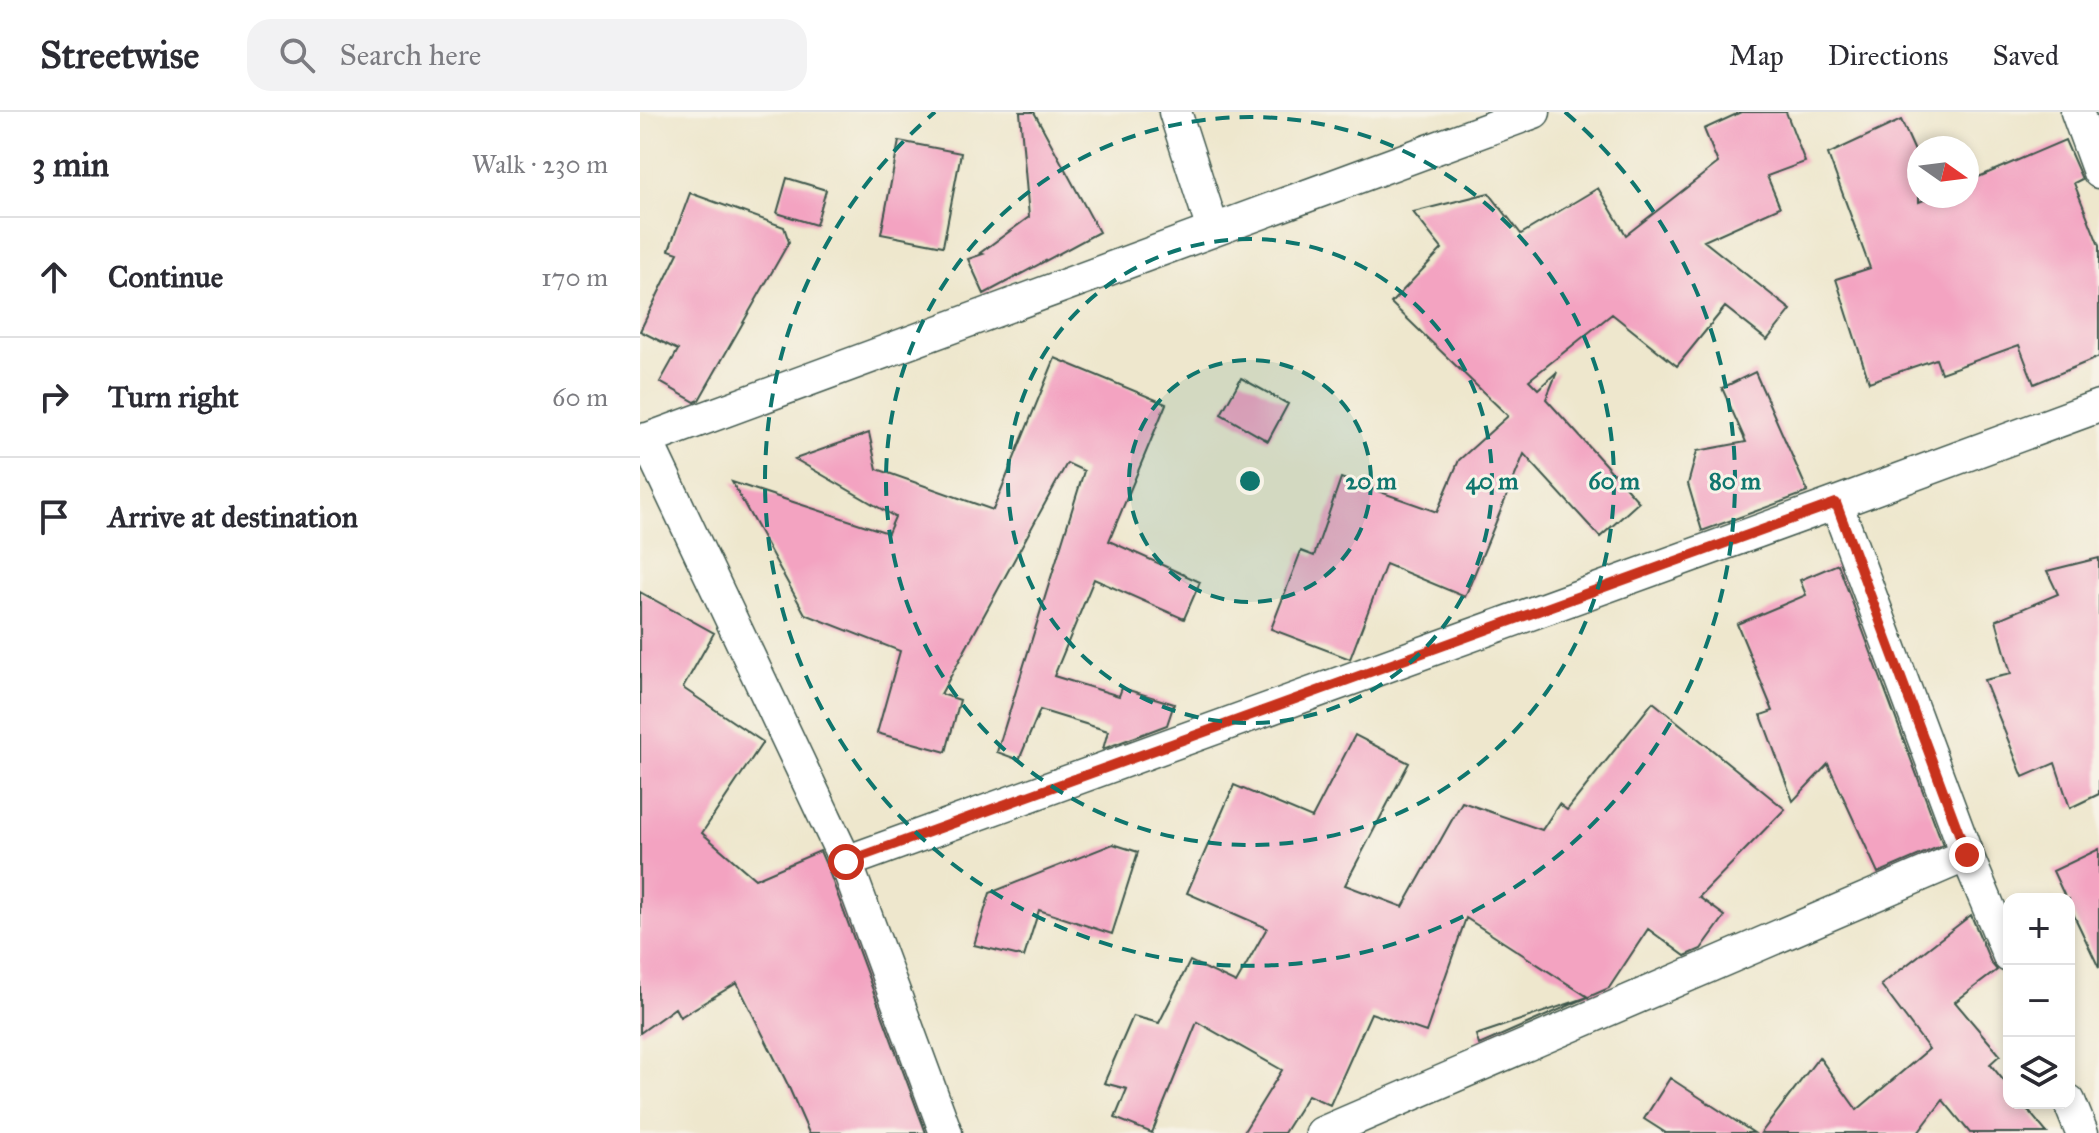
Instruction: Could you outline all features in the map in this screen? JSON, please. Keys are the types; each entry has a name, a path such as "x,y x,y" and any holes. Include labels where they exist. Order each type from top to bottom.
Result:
{"street":[{"path":"1175,112 1213,230"},
{"path":"946,1133 846,862 643,441 1534,112"},
{"path":"2077,112 2099,172"},
{"path":"846,862 2099,406"},
{"path":"1836,503 1967,855 2003,942"},
{"path":"1322,1133 1967,855"},
{"path":"2072,1109 2082,1133"}],"building":[{"path":"1020,112 1034,112 1099,232 984,294 968,259 983,254 980,253 1029,217"},
{"path":"1741,112 1786,112 1805,162 1767,176 1780,207 1704,241 1791,310 1767,340 1725,307 1677,366 1612,314 1529,380 1538,389 1557,372 1546,399 1639,502 1600,537 1524,454 1465,597 1386,564 1350,659 1271,629 1301,551 1314,556 1341,478 1437,512 1459,460 1508,416 1391,303 1442,249 1413,212 1489,193 1521,234 1598,188 1626,235 1718,163 1704,129"},
{"path":"1901,120 1908,136 1907,208 1979,208 1979,177 2065,140 2082,179 2074,183 2099,246 2099,357 2034,384 2019,345 1941,373 1936,359 1869,382 1836,279 1870,268 1828,154"},
{"path":"899,141 961,153 943,246 881,234"},
{"path":"787,178 826,190 816,225 777,213"},
{"path":"690,193 784,227 789,242 699,400 695,402 660,382 678,350 640,331 678,253 669,250"},
{"path":"1055,358 1166,404 1109,541 1200,582 1184,619 1094,579 1054,676 1119,696 1122,688 1174,704 1167,725 1103,749 1108,731 1040,710 1019,760 997,752 1084,471 1067,463 941,694 960,700 946,752 877,733 900,651 805,614 732,482 888,533 895,517 795,459 869,433 877,469 993,510"},
{"path":"1755,372 1808,492 1702,531 1688,484 1697,451 1746,442 1722,388"},
{"path":"1241,378 1288,404 1268,441 1221,414"},
{"path":"2099,558 2099,794 2070,808 2055,763 2023,777 1984,680 2011,674 1996,620 2058,594 2047,571"},
{"path":"1838,564 1943,845 1878,873 1828,764 1793,801 1761,715 1773,711 1737,624 1806,595 1800,580"},
{"path":"640,592 714,633 683,688 763,742 702,833 755,879 820,851 926,1133 809,1133 737,983 680,1017 675,1008 640,1033"},
{"path":"1653,702 1785,809 1699,897 1725,916 1701,949 1685,956 1648,929 1609,988 1479,1045 1476,1035 1588,997 1466,918 1426,1032 1371,1013 1330,1105 1308,1095 1284,1133 1243,1133 1282,1070 1197,1022 1152,1133 1115,1118 1127,1089 1104,1083 1133,1016 1159,1023 1190,961 1236,983 1267,928 1187,893 1234,785 1312,818 1355,735 1409,763 1345,885 1403,907 1462,802 1542,830 1559,804 1567,810"},
{"path":"1113,844 1138,852 1112,934 1039,910 1024,957 974,945 990,893"},
{"path":"2099,849 2099,968 2075,918 2075,893 2063,893 2053,871"},
{"path":"1971,915 1991,963 1997,970 1955,1002 2000,1055 1990,1064 2003,1080 2003,1109 2027,1109 2047,1133 1970,1133 1943,1100 1918,1133 1761,1133 1819,1057 1857,1110 1929,1049 1881,985"},
{"path":"1670,1078 1754,1133 1666,1133 1644,1119"}],"route":[{"path":"846,862 1836,503 1967,855"}]}
